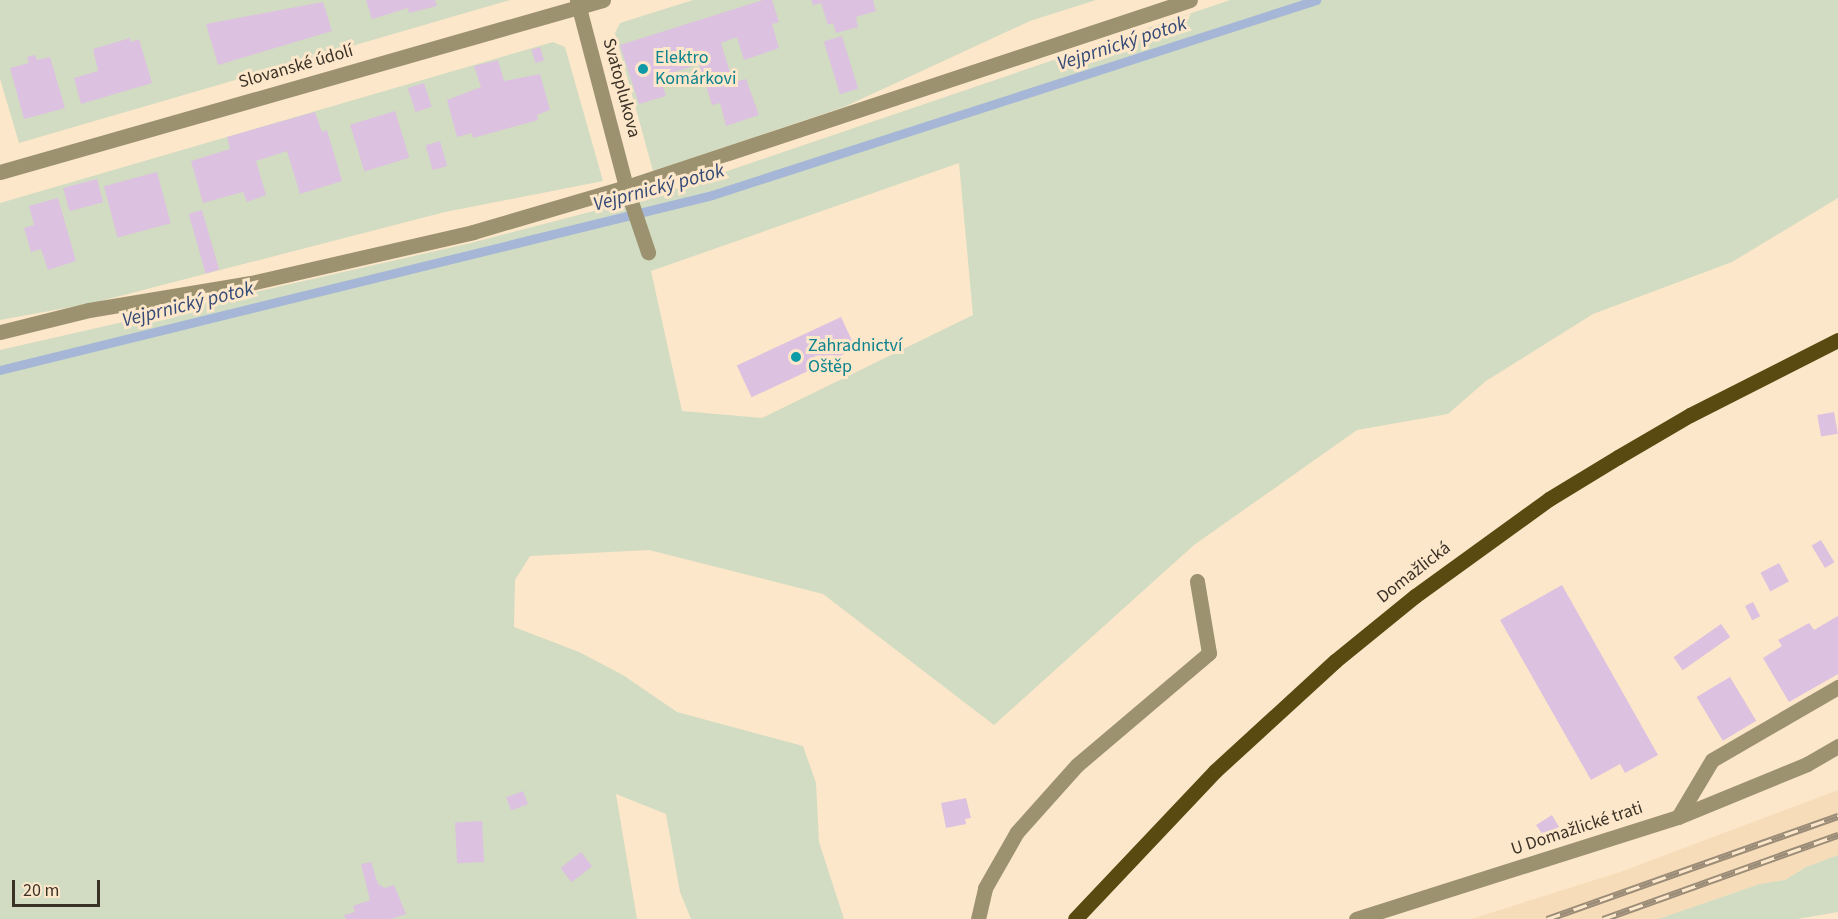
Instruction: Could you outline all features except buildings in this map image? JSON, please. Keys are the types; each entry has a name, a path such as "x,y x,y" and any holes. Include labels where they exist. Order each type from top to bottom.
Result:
{"main road":[{"name":"Domažlická","path":"1075,919 1283,707 1335,660 1481,546 1549,499 1690,415 1838,340"}],"street":[{"name":"Slovanské údolí","path":"1,169 578,4 603,0"},
{"path":"0,332 89,310 251,283 473,232 628,192 1190,0"},
{"name":"Svatoplukova","path":"578,4 628,192 648,252"},
{"path":"978,919 985,888 1017,831 1077,765 1209,653 1197,581"},
{"path":"1678,817 1712,760 1838,687"},
{"name":"U Domažlické trati","path":"1356,919 1678,817 1806,764 1838,747"}],"shaded area":[{"path":"1838,790 1838,855 1806,867 1785,880 1760,884 1658,919 1471,919 1620,872"}],"green space":[{"path":"0,0 510,0 19,143 0,79"},
{"path":"693,0 1096,0 1030,21 844,107 653,171 615,33 620,23"},
{"path":"1230,0 1838,0 1838,198 1732,262 1593,314 1486,381 1448,414 1357,430 1194,545 994,725 823,594 649,550 530,556 515,580 514,627 579,652 623,675 677,712 803,746 816,783 819,842 844,919 691,919 680,892 666,814 616,794 637,919 0,919 0,350 471,243 663,193","holes":["959,163 973,315 762,418 682,411 651,271"]},
{"path":"553,42 565,47 603,181 445,212 93,303 0,320 0,203"},
{"path":"1838,855 1838,912 1797,919 1658,919 1760,884 1785,880 1806,867"}],"waterway":[{"name":"Vejprnický potok","path":"0,370 712,195 1316,0"}],"railway":[{"path":"1547,919 1838,816"},
{"path":"1603,919 1838,835"}],"place":[{"name":"Elektro Komárkovi","path":"643,69"},
{"name":"Zahradnictví Oštěp","path":"796,357"}]}
